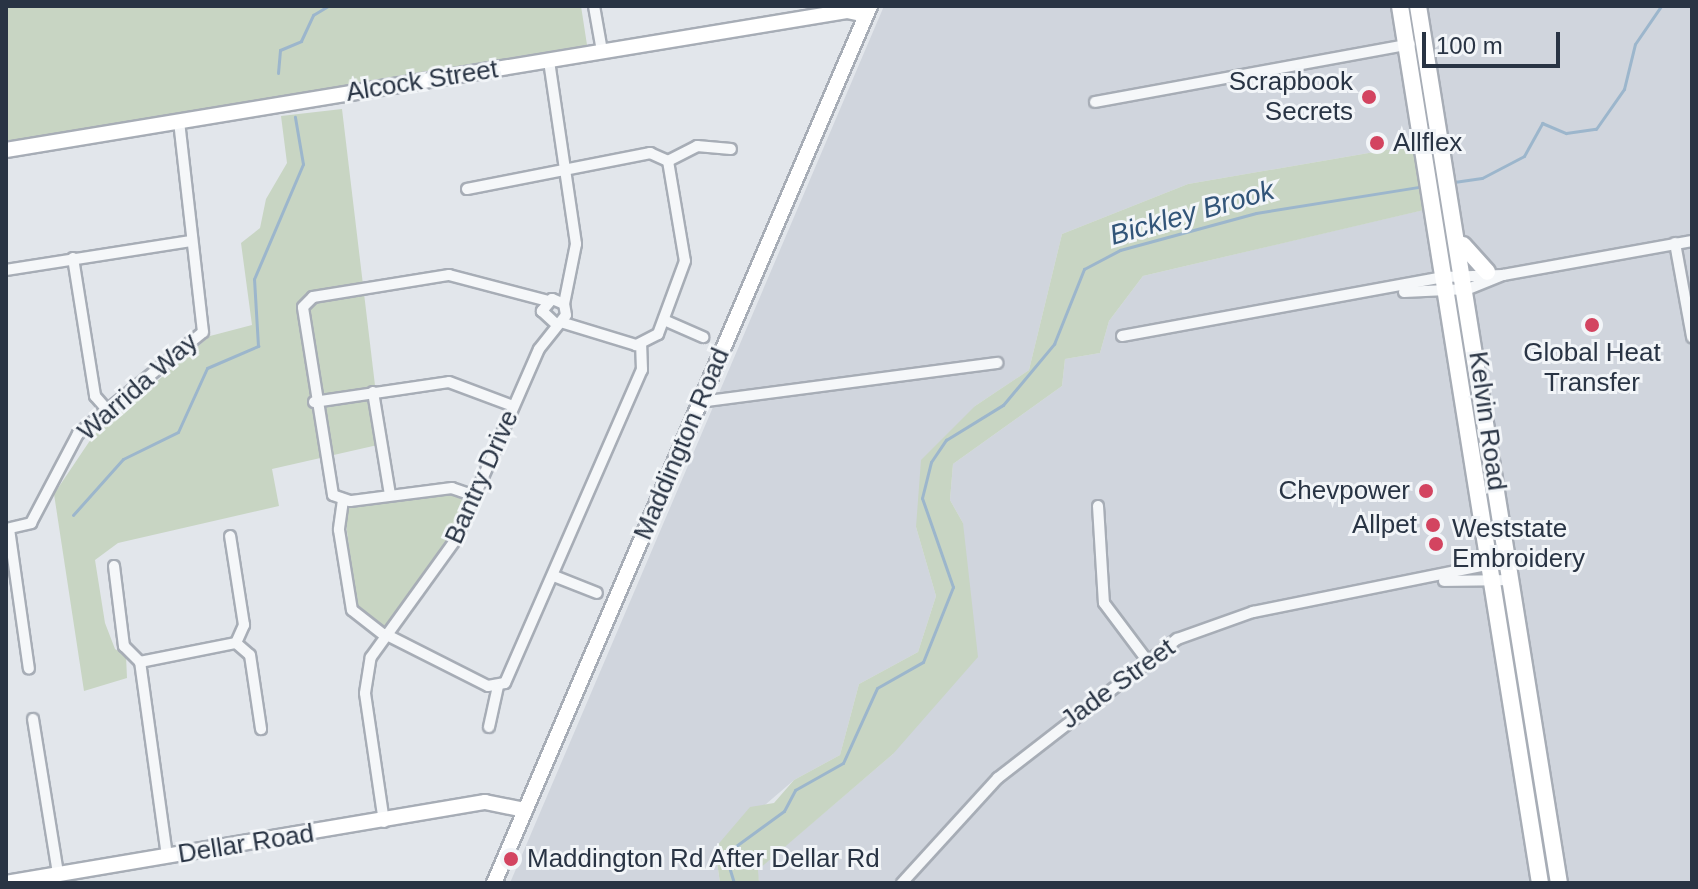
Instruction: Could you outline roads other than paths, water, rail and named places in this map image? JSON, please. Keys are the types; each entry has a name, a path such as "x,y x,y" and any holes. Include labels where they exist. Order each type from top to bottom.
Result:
{"main road":[{"name":"Kelvin Road","path":"1400,6 1445,285 1498,562 1510,689 1540,883"},
{"name":"Kelvin Road","path":"1418,6 1466,282 1498,562"},
{"name":"Alcock Street","path":"6,150 837,14 866,16"},
{"name":"Maddington Road","path":"494,883 866,16"},
{"path":"1458,237 1495,274"},
{"name":"Kelvin Road","path":"1501,581 1523,667 1559,883"},
{"path":"1510,689 1513,673 1523,667"},
{"name":"Dellar Road","path":"6,883 384,822 485,802 523,815"}],"street":[{"path":"594,6 602,51"},
{"path":"1095,102 1424,44"},
{"path":"549,61 576,244 565,305"},
{"name":"Warrida Way","path":"7,529 31,523 78,434 203,332 179,121"},
{"path":"668,161 697,146 731,149"},
{"path":"467,189 650,153 668,161"},
{"path":"489,727 498,686 510,676 642,370 641,345 664,320 686,248 668,161"},
{"path":"6,270 191,241"},
{"path":"1122,336 1466,282 1495,274 1692,241"},
{"path":"1675,243 1692,337"},
{"path":"73,258 95,396 107,410"},
{"path":"550,300 570,273"},
{"path":"1466,282 1495,274"},
{"path":"475,496 452,488 343,500 329,488 301,320 313,297 449,275 565,305 592,328"},
{"path":"521,296 544,317 558,323 592,328 641,345"},
{"name":"Bantry Drive","path":"539,349 550,300"},
{"name":"Bantry Drive","path":"384,822 365,693 385,634 452,548 539,349 558,323 565,305"},
{"path":"664,320 703,337"},
{"path":"700,402 997,363"},
{"path":"314,402 449,382 513,406"},
{"path":"373,392 390,495"},
{"path":"343,500 339,530 352,610 385,634 498,686"},
{"path":"1098,506 1104,603 1146,659"},
{"path":"7,529 29,669"},
{"path":"230,536 244,625 236,643"},
{"name":"Jade Street","path":"902,883 998,778 1146,659 1215,623 1253,612 1438,580 1498,562"},
{"path":"114,566 124,646 140,662 167,856"},
{"path":"554,576 597,593"},
{"name":"Jade Street","path":"1438,580 1501,581"},
{"path":"140,662 236,643"},
{"path":"236,643 250,655 261,729"},
{"path":"33,719 58,874"}],"waterway":[{"path":"278,73 280,50 301,41 313,15 328,6"},
{"name":"Bickley Brook","path":"1454,182 1482,178 1524,156 1542,123 1566,133 1596,129 1624,89 1635,44 1661,6"},
{"path":"73,515 123,459 178,432 207,368 258,346 254,279 303,164 295,117"},
{"name":"Bickley Brook","path":"734,883 725,854 784,811 795,790 843,763 877,688 923,662 953,587 922,498 931,462 946,440 1003,405 1054,344 1084,269 1120,250 1256,213 1424,186"}],"place":[{"name":"Scrapbook Secrets","path":"1369,97"},
{"name":"Allflex","path":"1377,143"},
{"name":"Global Heat Transfer","path":"1592,325"},
{"name":"Chevpower","path":"1426,491"},
{"name":"Allpet","path":"1433,525"},
{"name":"Weststate Embroidery","path":"1436,544"},
{"name":"Maddington Rd After Dellar Rd","path":"511,859"}]}
